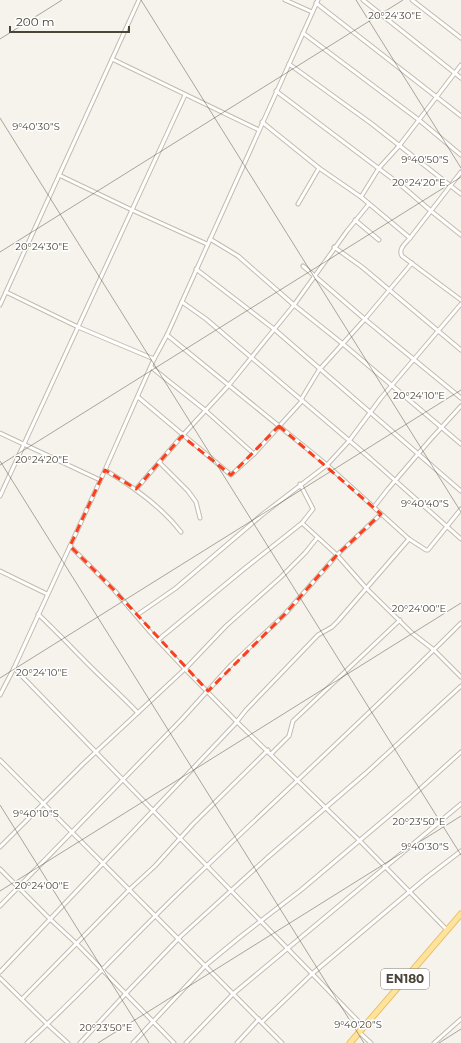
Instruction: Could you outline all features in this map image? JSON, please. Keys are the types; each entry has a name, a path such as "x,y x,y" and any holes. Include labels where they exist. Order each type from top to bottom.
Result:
{"main road":[{"name":"EN180","path":"350,1043 461,914"}],"street":[{"path":"0,305 139,0"},
{"path":"285,0 312,12"},
{"path":"363,0 461,78"},
{"path":"412,0 461,38"},
{"path":"0,694 14,668 138,398 154,359 167,336 258,130 317,2 461,116"},
{"path":"303,33 419,120 461,154"},
{"path":"112,59 258,130"},
{"path":"289,64 372,124 461,194"},
{"path":"361,197 379,168 399,146 461,65"},
{"path":"276,91 379,168 461,235"},
{"path":"0,496 185,95"},
{"path":"262,122 319,168 361,197 410,238"},
{"path":"298,204 319,168"},
{"path":"461,172 402,247 400,252 402,256 461,300"},
{"path":"59,175 207,244"},
{"path":"136,489 205,410 229,385 250,357 294,305 334,247 369,204"},
{"path":"355,220 378,240"},
{"path":"210,239 238,256 294,305 343,344 461,444"},
{"path":"334,247 362,267 461,350"},
{"path":"138,398 182,436 231,475 254,454 302,401 302,398 320,370 412,262"},
{"path":"303,266 461,398"},
{"path":"196,269 274,329 461,491"},
{"path":"6,292 78,327 154,359"},
{"path":"182,302 206,318 396,481 461,539"},
{"path":"137,615 176,588 212,556 300,484 327,465 349,441 392,385 461,304"},
{"path":"167,336 327,465 409,539 426,550 428,550 461,509"},
{"path":"151,367 205,410 254,454"},
{"path":"374,508 388,488 396,481 461,406"},
{"path":"0,433 100,480"},
{"path":"160,463 188,491 196,502 200,518"},
{"path":"105,470 136,489 172,520 181,532"},
{"path":"158,640 302,523 313,509 300,484"},
{"path":"0,906 208,691 231,664 285,614 337,555 381,514"},
{"path":"302,523 337,555 367,589 434,650 461,677"},
{"path":"0,847 95,753 185,669 226,626 286,572 305,553 317,538"},
{"path":"0,972 318,635 332,627 338,621 409,539"},
{"path":"70,546 115,591 185,669 237,722 326,807 447,930"},
{"path":"0,571 48,594"},
{"path":"38,614 92,668 123,696 138,713"},
{"path":"271,754 289,736 293,721 400,620"},
{"path":"27,1043 206,866 298,780 461,623"},
{"path":"14,668 95,753 206,866 232,890 260,921 313,973 364,1027"},
{"path":"80,1043 178,939 366,773 461,686"},
{"path":"22,999 268,750"},
{"path":"133,1043 206,966 360,841 461,752"},
{"path":"0,760 233,994 259,1018 282,1043"},
{"path":"186,1043 233,994 461,804"},
{"path":"262,1022 313,973 427,877 461,851"},
{"path":"0,869 77,944 174,1043"},
{"path":"0,978 68,1043"},
{"path":"237,1043 259,1018"},
{"path":"434,1043 461,1019"},
{"path":"359,1032 371,1043"}],"highlighted area":[{"path":"279,426 381,514 337,555 285,614 208,691 115,591 70,546 105,470 136,489 182,436 231,475"}]}
